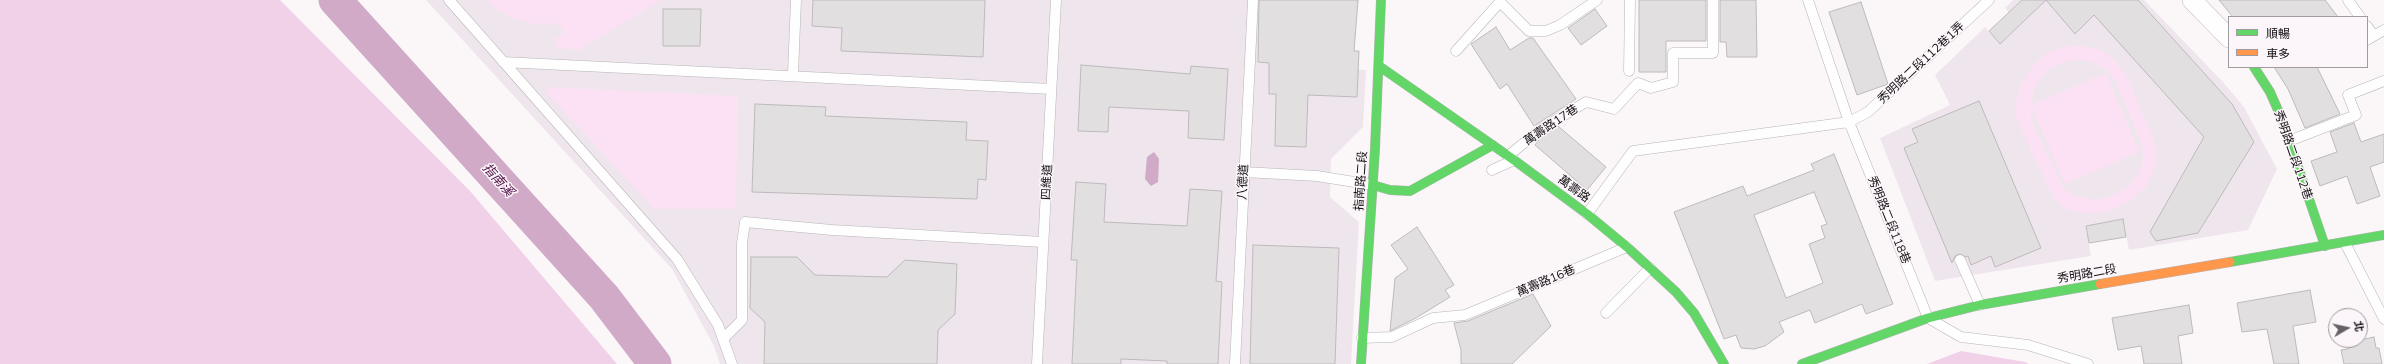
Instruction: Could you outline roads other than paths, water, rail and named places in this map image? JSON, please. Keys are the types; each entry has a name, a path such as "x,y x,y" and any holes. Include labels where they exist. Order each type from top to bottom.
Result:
{"street":[{"name":"指南路二段","path":"1361,364 1373,185 1381,0"},
{"path":"2192,0 2228,37"},
{"name":"萬壽路","path":"1379,66 1511,158 1587,214 1627,247 1676,292 1694,314 1724,364"},
{"name":"秀明路二段112巷","path":"2255,68 2270,92 2289,141 2325,246"},
{"path":"1373,185 1390,190 1410,191 1493,145"},
{"name":"秀明路二段","path":"1802,364 1928,318 1980,305 2345,243 2384,235"}],"lane":[{"path":"449,0 678,258 724,338 732,364"},
{"path":"793,74 796,0"},
{"name":"四維道","path":"1037,364 1056,0"},
{"name":"八德道","path":"1235,364 1253,0"},
{"path":"1456,51 1500,2 1529,31 1546,30 1560,25 1597,0"},
{"path":"1629,71 1630,0"},
{"name":"萬壽路17巷","path":"1511,158 1541,129 1586,102 1614,109 1638,84 1651,88 1673,82 1673,53 1713,53 1713,0"},
{"name":"秀明路二段118巷","path":"1808,0 1849,122 1928,318"},
{"name":"秀明路二段112巷1弄","path":"1849,122 1868,112 1989,0"},
{"path":"2348,0 2359,16"},
{"path":"2371,38 2384,30"},
{"path":"503,62 793,74 1052,89"},
{"path":"2289,141 2356,115 2348,95 2384,81"},
{"path":"1587,214 1633,151 1849,122"},
{"path":"1492,170 1511,158"},
{"path":"1244,172 1317,176 1373,185"},
{"path":"724,338 742,320 742,243 745,222 832,230 1043,242"},
{"path":"2345,243 2384,319"},
{"name":"萬壽路16巷","path":"1362,338 1392,337 1433,318 1465,315 1627,247"},
{"path":"1960,260 1980,305"},
{"path":"1606,313 1650,268"},
{"path":"1928,318 1961,337 2028,345 2088,364"}],"waterway":[{"name":"指南溪","path":"335,0 604,297 655,364"}]}
